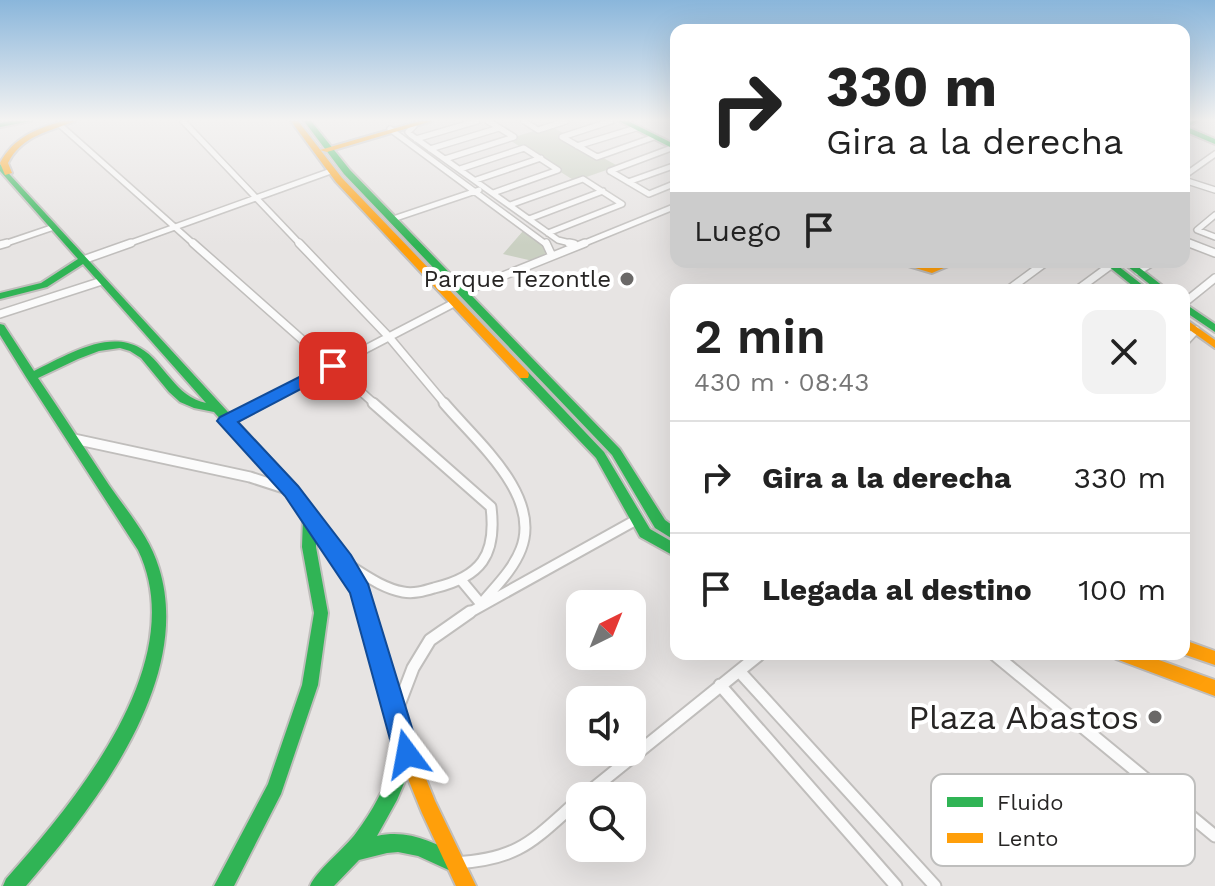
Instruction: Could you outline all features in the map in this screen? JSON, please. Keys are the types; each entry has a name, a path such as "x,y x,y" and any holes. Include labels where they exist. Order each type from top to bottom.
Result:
{"main road":[{"path":"328,162 331,171 600,455 636,520 656,542 670,548"},
{"path":"335,162 616,452 660,524 670,531"},
{"path":"4,169 226,421 292,491 343,562 360,591 397,710 407,754 466,886"},
{"path":"0,296 13,295 59,278 83,260"},
{"path":"1115,268 1136,284"},
{"path":"1134,268 1155,284"},
{"path":"1190,309 1215,329"},
{"path":"1190,326 1215,345"},
{"path":"0,327 147,553 157,578 160,608 156,645 143,692 89,792 13,886"},
{"path":"31,377 96,350 124,344 135,348 166,383 194,407 215,408"},
{"path":"224,886 275,789 294,744 307,701 321,610 318,578 309,549 310,517"},
{"path":"1190,649 1215,658"},
{"path":"1138,660 1215,688"},
{"path":"320,886 360,851 389,806 407,754"},
{"path":"360,851 387,839 401,839 454,863"}],"street":[{"path":"103,162 491,507 495,529 489,555 474,573 447,587 411,593 385,587 343,562"},
{"path":"222,162 389,337 517,490 527,511 526,535 514,565 481,604"},
{"path":"436,162 546,243 552,256"},
{"path":"450,162 563,243 582,243"},
{"path":"460,169 480,162"},
{"path":"476,180 528,162"},
{"path":"493,193 558,169 548,162"},
{"path":"633,162 610,171 649,194 670,185"},
{"path":"628,182 670,167"},
{"path":"83,260 331,171"},
{"path":"510,205 583,179 622,204 548,233"},
{"path":"1190,180 1215,190"},
{"path":"393,219 486,187"},
{"path":"529,219 603,191"},
{"path":"463,292 670,208"},
{"path":"1215,215 1197,230 1215,237"},
{"path":"0,245 54,227"},
{"path":"1190,243 1215,253"},
{"path":"1016,284 1038,268"},
{"path":"1084,284 1103,268"},
{"path":"1138,271 1143,268"},
{"path":"1190,299 1215,278"},
{"path":"0,314 102,281"},
{"path":"226,421 454,303"},
{"path":"1190,336 1196,330"},
{"path":"74,439 250,477 292,491"},
{"path":"397,710 413,668 430,640 481,604 636,520"},
{"path":"461,580 481,604"},
{"path":"602,782 753,660"},
{"path":"1001,660 1140,774"},
{"path":"739,671 935,886"},
{"path":"720,685 896,886"},
{"path":"454,863 491,863 528,848 566,813"},
{"path":"1195,820 1215,836"}],"shaded area":[{"path":"545,162 611,162 618,166 575,181"},
{"path":"523,231 544,247 548,255 533,261 503,254"}],"traffic: fast":[{"path":"339,162 616,452 660,524 670,531"},
{"path":"0,166 292,491 350,575"},
{"path":"0,296 44,285 83,260"},
{"path":"1115,268 1136,284"},
{"path":"1134,268 1155,284"},
{"path":"1190,310 1215,329"},
{"path":"0,327 143,547 153,569 160,610 155,653 142,697 121,740 68,820 13,886"},
{"path":"31,377 85,352 120,345 134,348 145,356 184,399 198,406 215,408"},
{"path":"524,375 600,455 645,533 670,548"},
{"path":"224,886 275,788 310,685 321,613 309,547 310,517"},
{"path":"320,886 362,842 391,794 407,755"},
{"path":"360,851 398,842 429,850 453,863"}],"traffic: slow":[{"path":"4,162 8,173"},
{"path":"326,162 524,375"},
{"path":"924,268 938,268"},
{"path":"1190,326 1215,345"},
{"path":"350,575 360,591 407,754 428,807 466,886"},
{"path":"1190,649 1215,658"},
{"path":"1138,660 1215,688"}],"place":[{"name":"Parque Tezontle","path":"627,279"},
{"name":"Plaza Abastos","path":"1155,717"}],"route":[{"path":"333,366 226,421 292,491 360,591 397,710 407,754"}]}
